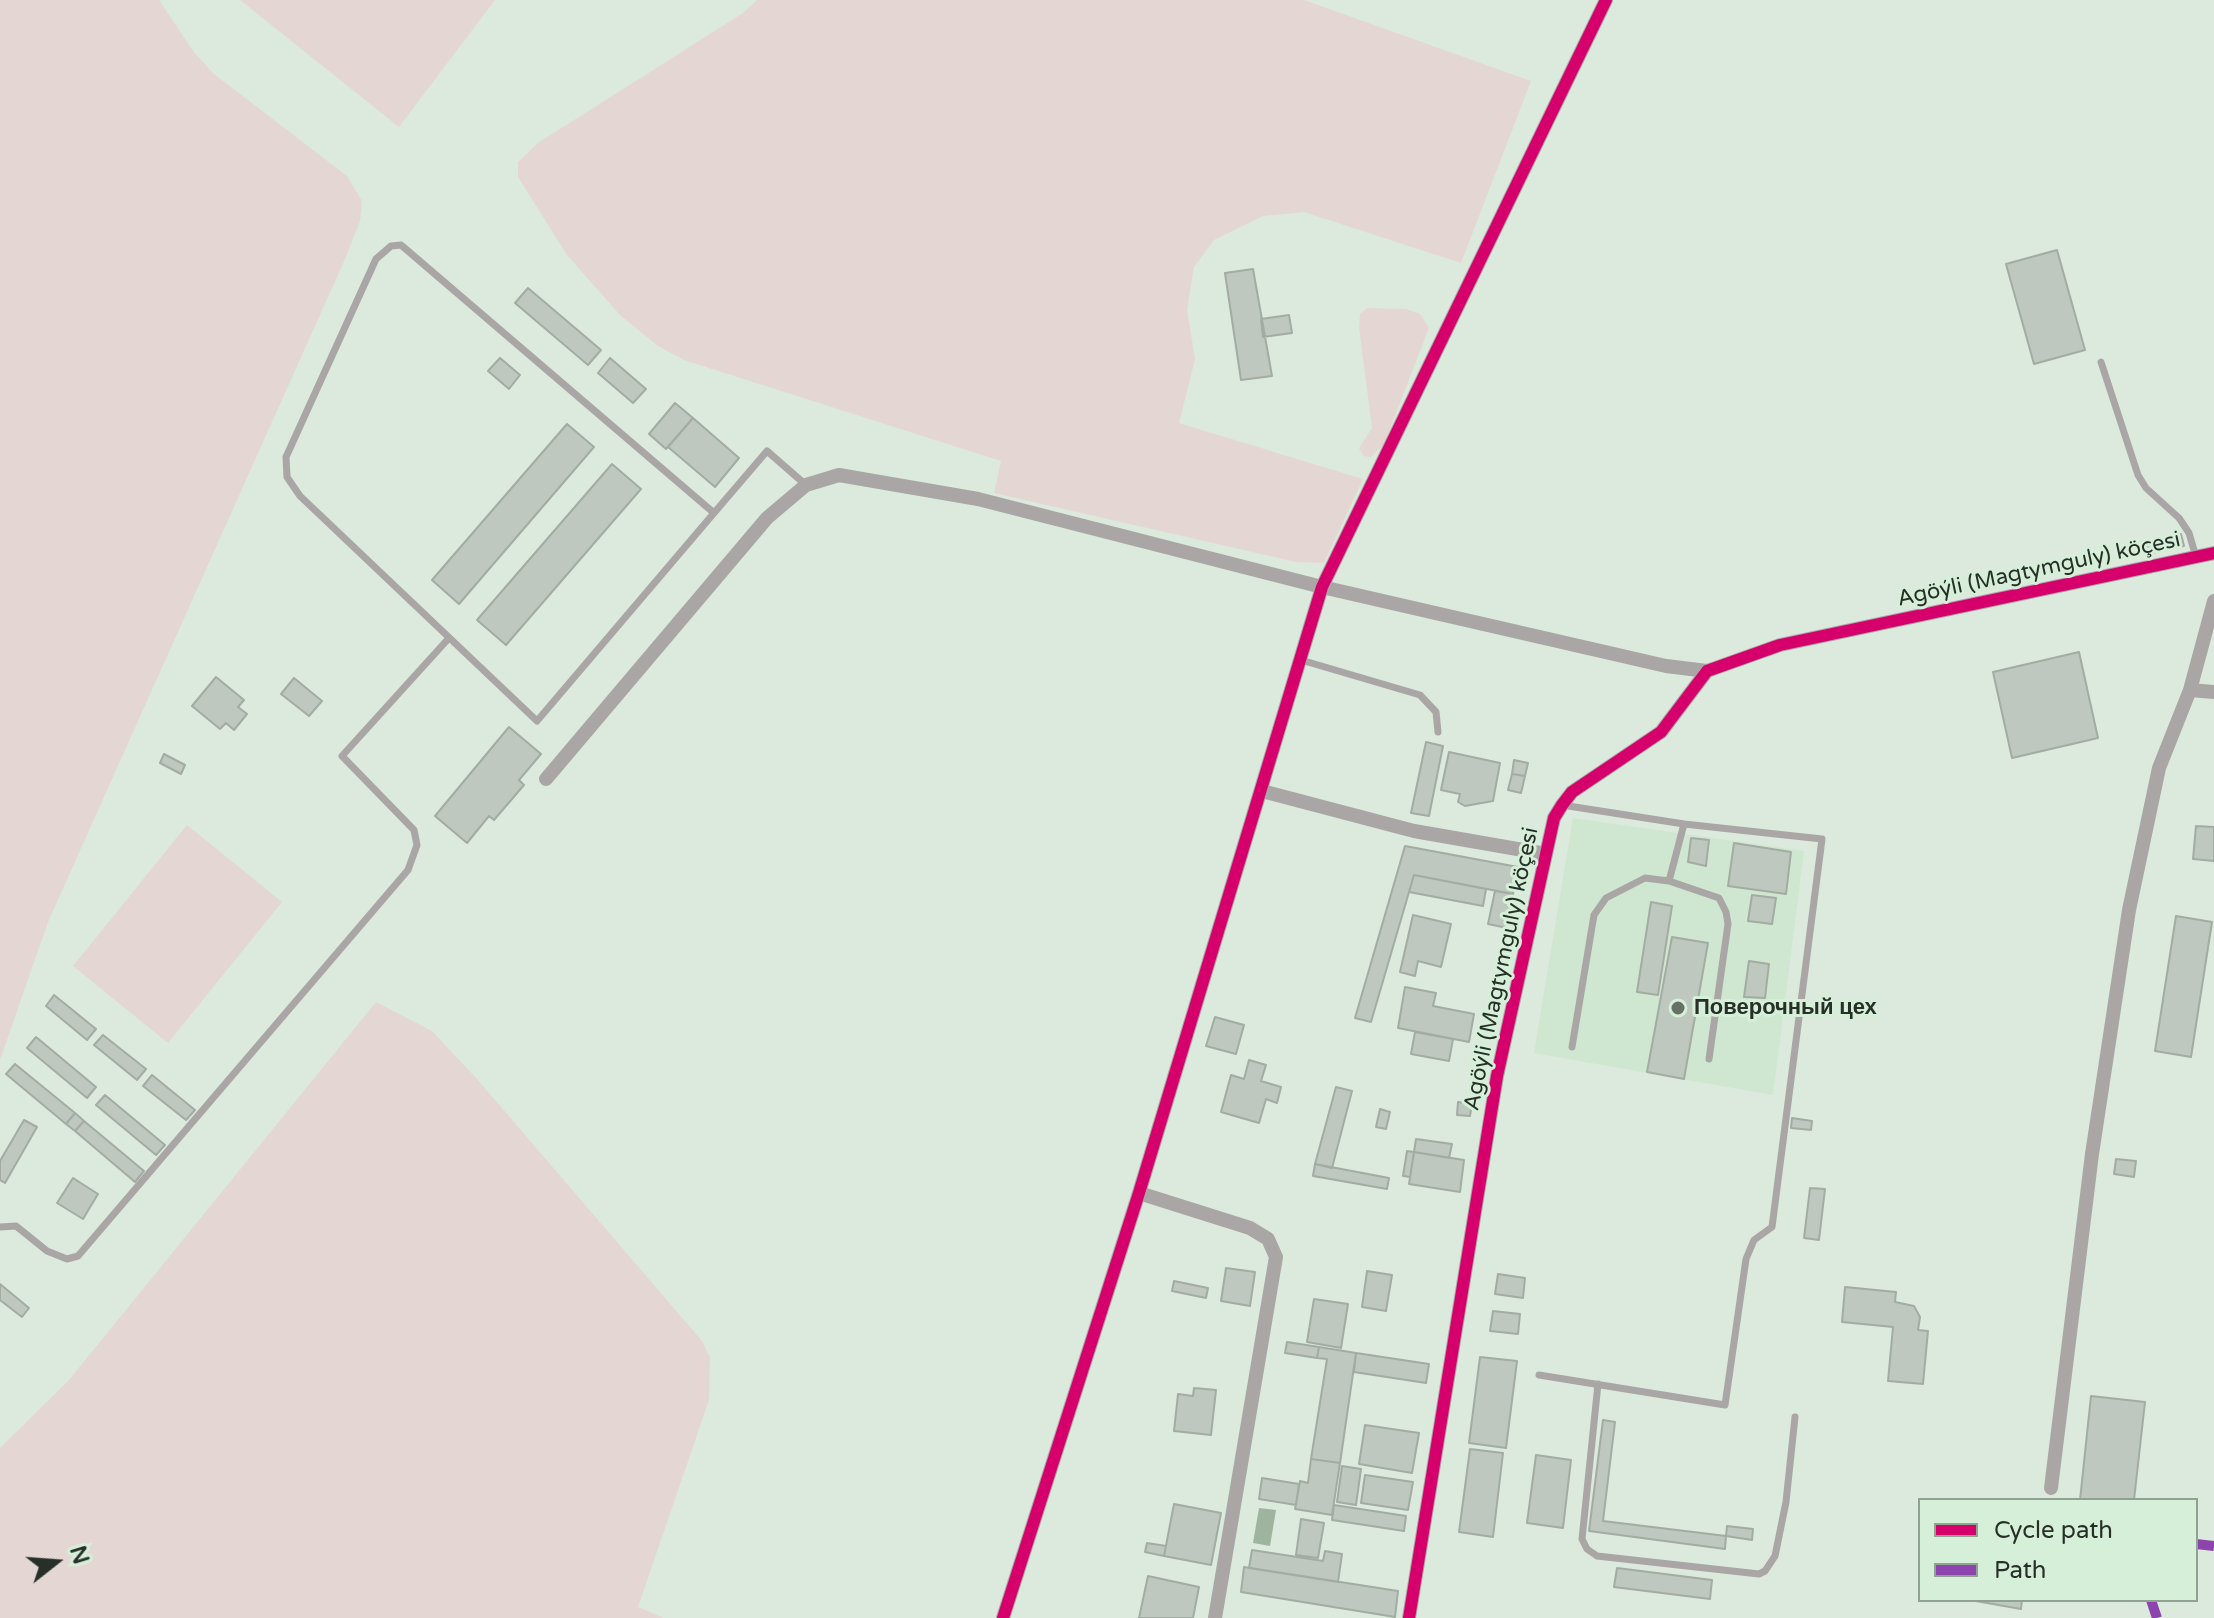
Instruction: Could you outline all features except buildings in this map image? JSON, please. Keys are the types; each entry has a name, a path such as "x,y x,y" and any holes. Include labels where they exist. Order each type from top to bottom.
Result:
{"street":[{"path":"1003,1618 1139,1193 1322,587 1606,0"},
{"path":"546,779 767,518 806,485 839,475 978,499 1322,587 1666,666 1707,671"},
{"name":"Agöýli (Magtymguly) köçesi","path":"1409,1618 1497,1076 1554,818 1562,805 1572,792 1661,732 1707,671 1780,645 2214,553"},
{"path":"2051,1488 2092,1154 2129,910 2159,768 2190,690 2214,601"},
{"path":"2190,690 2214,692"},
{"path":"1262,791 1414,831 1546,854"},
{"path":"1139,1193 1250,1228 1268,1239 1276,1257 1215,1618"}],"lane":[{"path":"714,513 409,249 391,246 376,259 285,466 287,477 300,496 537,721 767,451 806,485"},
{"path":"2101,362 2138,475 2146,488 2179,518 2189,533 2196,557"},
{"path":"0,1227 16,1226 47,1251 67,1259 78,1256 408,870 417,845 414,830 342,756 449,638"},
{"path":"1301,660 1420,695 1436,712 1438,732"},
{"path":"1539,1375 1725,1405 1746,1259 1754,1240 1772,1227 1822,839 1684,824 1562,805"},
{"path":"1669,881 1684,824"},
{"path":"1572,1047 1594,915 1606,898 1638,880 1669,881 1719,898 1726,912 1728,924 1709,1059"},
{"path":"1598,1384 1582,1539 1587,1549 1597,1556 1759,1574 1765,1571 1775,1556 1786,1502 1795,1417"}],"shaded area":[{"path":"0,0 159,0 193,51 214,74 347,176 362,201 360,221 345,259 48,922 0,1060"},
{"path":"240,0 495,0 399,127"},
{"path":"757,0 1304,0 1531,81 1461,263 1304,212 1263,216 1214,240 1194,267 1187,310 1195,359 1179,423 1363,479 1324,563 1296,562 994,493 1001,461 684,360 658,346 620,315 567,255 518,177 518,162 538,143 743,13"},
{"path":"1367,308 1406,309 1420,314 1429,328 1384,444 1371,457 1364,456 1359,448 1372,428 1359,327 1360,314"},
{"path":"1573,818 1804,851 1773,1095 1534,1053"},
{"path":"187,825 282,902 168,1043 73,966"},
{"path":"376,1002 432,1031 477,1079 702,1341 710,1357 709,1400 638,1607 664,1618 0,1618 0,1448 69,1380"},
{"path":"1259,1508 1276,1510 1270,1546 1253,1543"}],"marked path":[{"path":"2198,1544 2214,1546"},
{"path":"2152,1602 2157,1618"}],"cycle path":[{"path":"1003,1618 1139,1193 1322,587 1606,0"},
{"path":"1409,1618 1497,1076 1554,818 1562,805 1572,792 1661,732 1707,671 1780,645 2214,553"}],"place":[{"name":"Поверочный цех","path":"1678,1008"}]}
